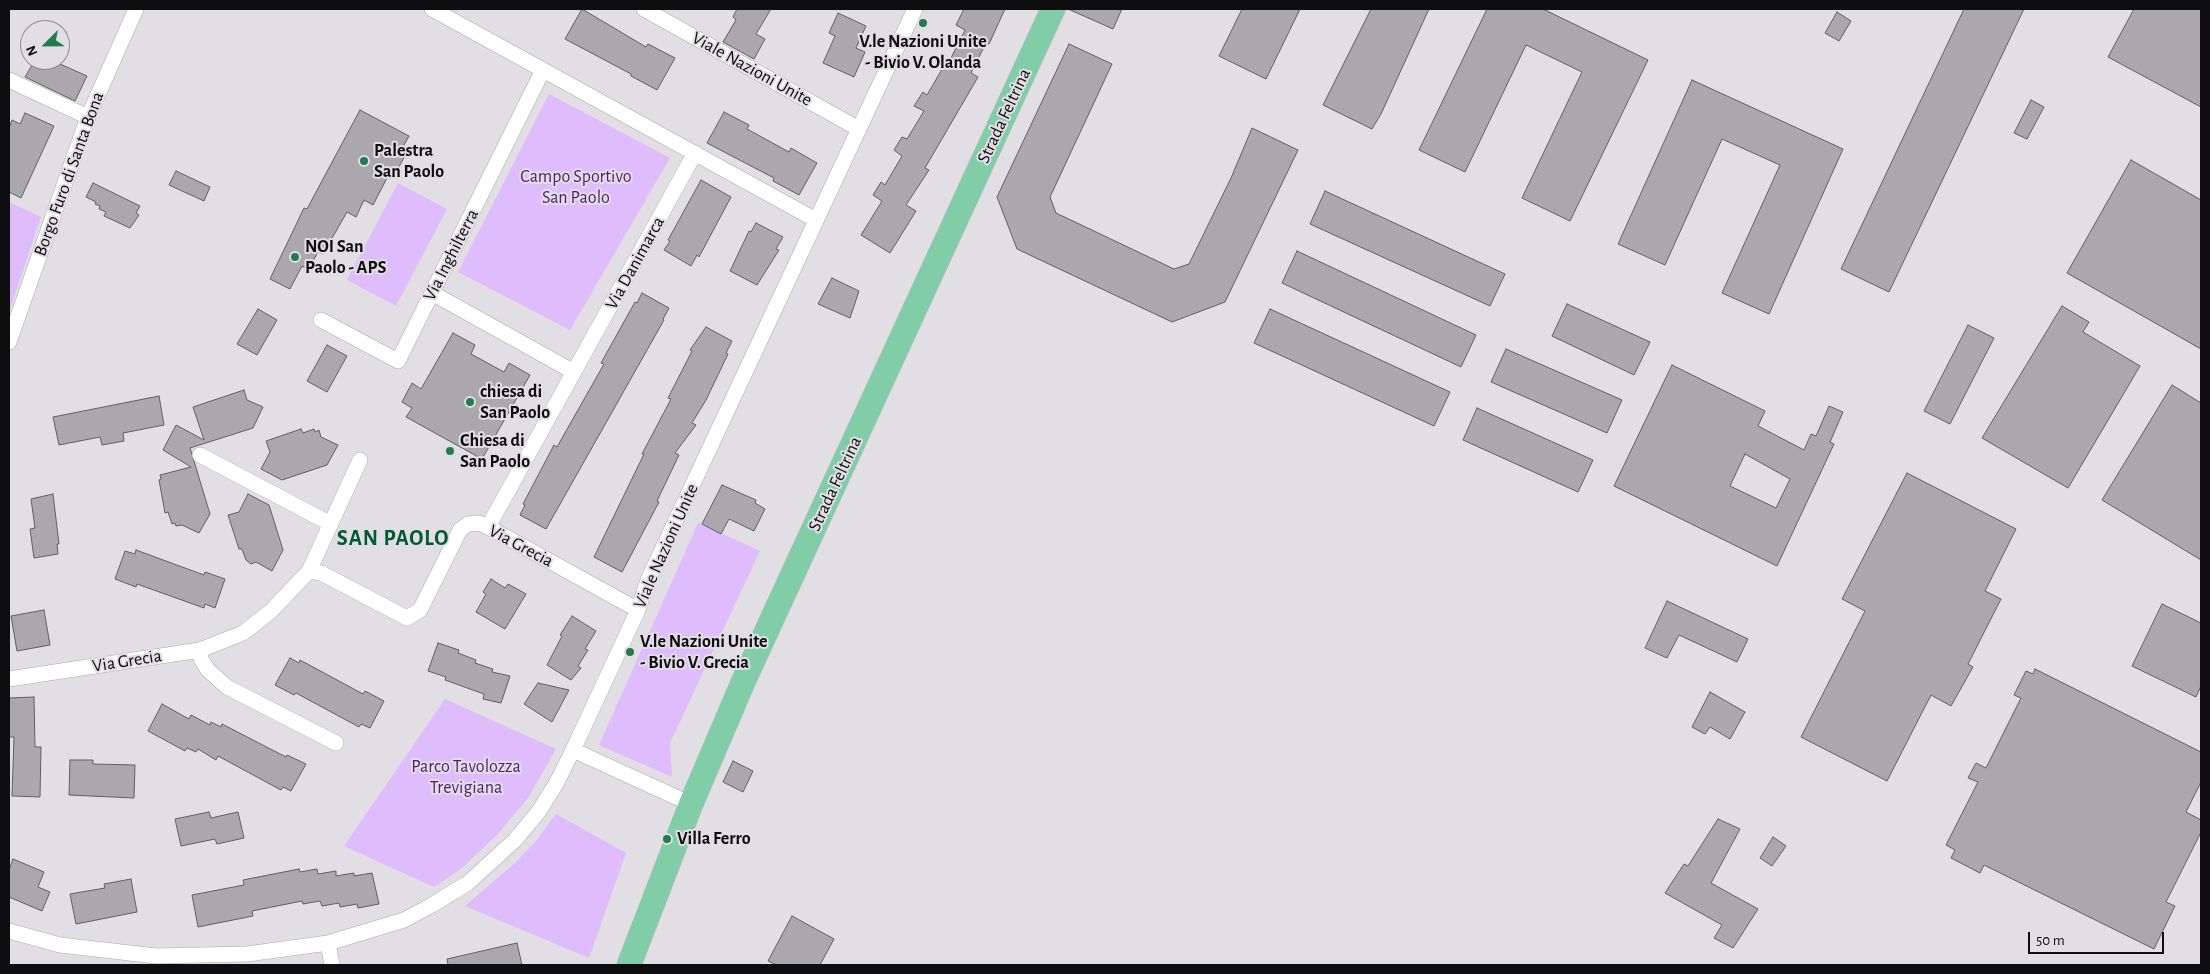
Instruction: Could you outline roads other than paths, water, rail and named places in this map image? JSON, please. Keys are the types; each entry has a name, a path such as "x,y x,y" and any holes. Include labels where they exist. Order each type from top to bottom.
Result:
{"main road":[{"name":"Strada Feltrina","path":"629,965 691,804 744,680 1053,9"}],"street":[{"name":"Borgo Furo di Santa Bona","path":"9,342 88,117 105,75 136,9"},
{"path":"432,9 816,220"},
{"name":"Viale Nazioni Unite","path":"644,9 859,129"},
{"name":"Viale Nazioni Unite","path":"9,931 60,945 95,958 247,954 328,942 404,920 468,883 515,840 539,811 556,784 573,750 638,610 648,580 915,9"},
{"name":"Via Inghilterra","path":"321,320 398,361 543,70"},
{"path":"9,80 88,117"},
{"name":"Via Danimarca","path":"488,527 698,155"},
{"path":"432,293 574,372"},
{"path":"200,455 331,524"},
{"name":"Via Grecia","path":"9,679 200,650 243,633 271,611 309,571 360,460"},
{"name":"Via Grecia","path":"309,571 321,573 406,618 420,610 460,530 468,524 479,523 638,610"},
{"path":"200,650 201,660 208,670 227,687 336,743"},
{"path":"573,750 691,804"},
{"path":"328,942 332,965"}],"place":[{"name":"V.le Nazioni Unite - Bivio V. Olanda","path":"923,23"},
{"name":"Palestra San Paolo","path":"364,161"},
{"name":"NOI San Paolo - APS","path":"295,257"},
{"name":"chiesa di San Paolo","path":"470,402"},
{"name":"Chiesa di San Paolo","path":"450,451"},
{"name":"V.le Nazioni Unite - Bivio V. Grecia","path":"630,652"},
{"name":"Villa Ferro","path":"667,839"}],"district":[{"name":"SAN PAOLO","path":"393,538"}],"park label":[{"name":"Campo Sportivo San Paolo","path":"576,187"},
{"name":"Parco Tavolozza Trevigiana","path":"466,778"}]}
